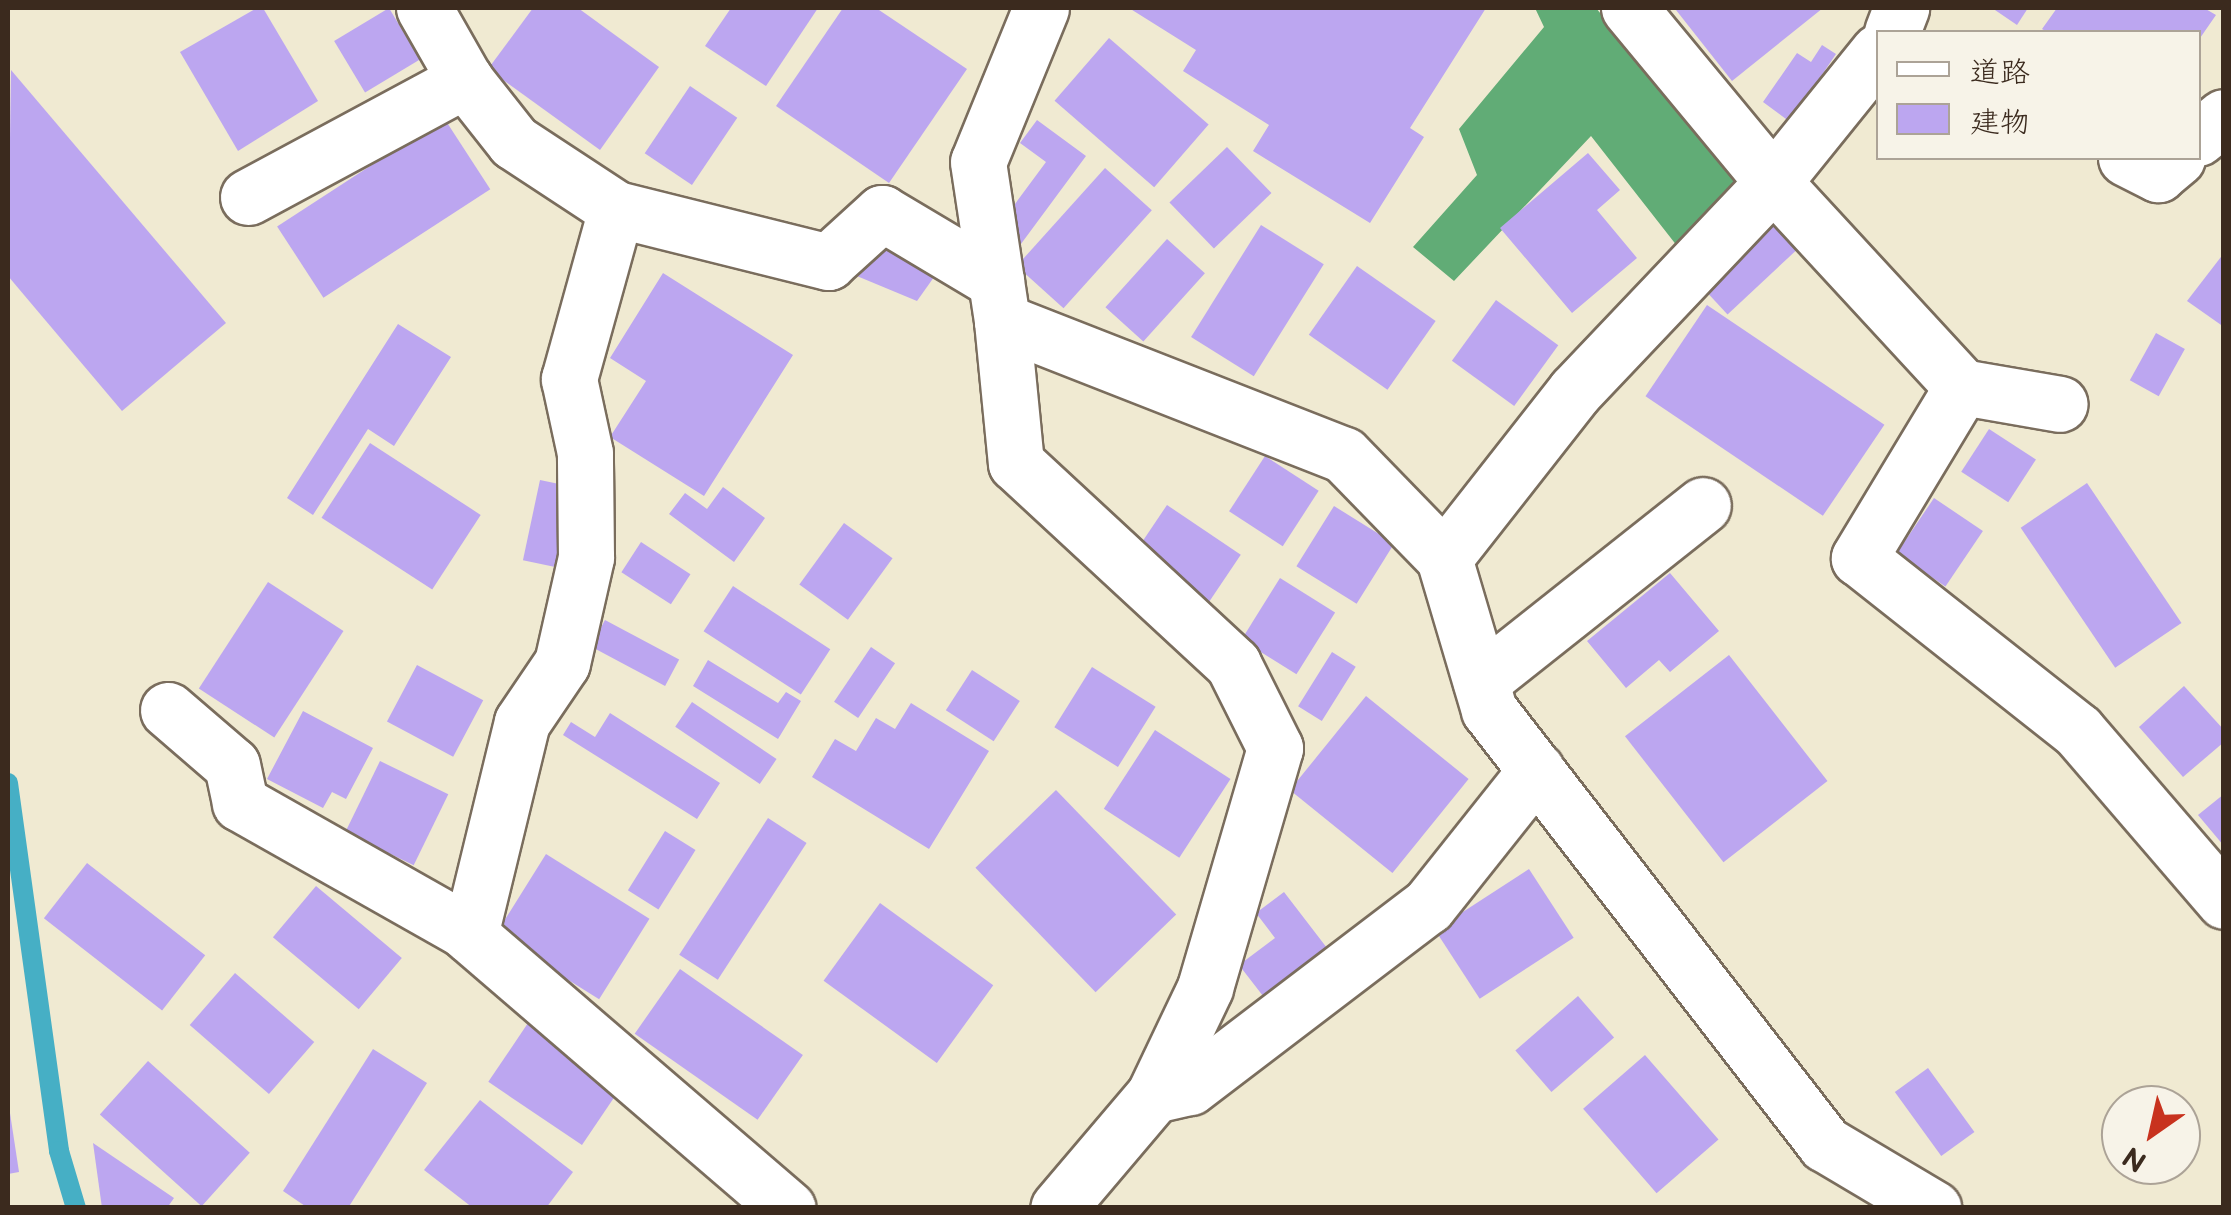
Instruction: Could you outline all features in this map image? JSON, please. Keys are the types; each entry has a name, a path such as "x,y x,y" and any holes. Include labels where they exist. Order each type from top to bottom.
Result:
{"street":[{"path":"424,8 465,80 514,142 616,209 828,262 882,212 999,301 1344,456 1444,558 1489,710 1824,1144 1934,1208"},
{"path":"1041,8 978,162 999,301 1016,463 1233,664 1276,748 1205,988 1154,1094 1058,1208"},
{"path":"1628,8 1773,182 1962,388 2060,404"},
{"path":"1444,558 1575,390 1773,182 1876,54"},
{"path":"248,197 465,80"},
{"path":"2201,135 2224,116"},
{"path":"2130,160 2158,174 2175,160"},
{"path":"470,934 522,722 562,664 586,557 584,453 569,379 616,209"},
{"path":"1962,388 1858,558 2078,731 2224,902"},
{"path":"1481,681 1703,505"},
{"path":"168,710 232,765 240,803 470,934 787,1208"},
{"path":"1154,1094 1190,1087 1428,906 1536,770"}],"green space":[{"path":"1535,8 1596,8 1744,188 1681,251 1591,136 1454,281 1413,247 1477,175 1459,129 1544,27"}],"building":[{"path":"263,8 318,101 238,151 180,52"},
{"path":"389,8 420,59 365,92 334,41"},
{"path":"533,8 578,8 659,67 600,150 488,69"},
{"path":"731,8 818,8 766,86 705,46"},
{"path":"843,8 876,8 967,69 889,183 776,106"},
{"path":"1129,8 1486,8 1410,128 1424,137 1370,223 1253,151 1269,125 1183,71 1196,50"},
{"path":"1679,8 1823,8 1732,81 1676,10"},
{"path":"1992,8 2028,8 2017,25"},
{"path":"2057,8 2204,8 2216,15 2201,37 2201,30 2042,29"},
{"path":"1109,38 1209,125 1154,187 1055,101"},
{"path":"1822,45 1836,54 1790,122 1763,102 1797,53 1811,62"},
{"path":"11,70 226,323 122,411 8,276"},
{"path":"690,86 737,118 692,185 645,153"},
{"path":"444,118 490,189 323,298 277,226"},
{"path":"1037,120 1086,156 1018,248 995,231 1046,162 1020,143"},
{"path":"1227,147 1271,193 1214,249 1169,203"},
{"path":"1588,153 1620,190 1597,210 1637,258 1572,313 1500,228"},
{"path":"1105,168 1152,210 1063,308 1017,266"},
{"path":"1782,213 1807,240 1728,314 1702,287"},
{"path":"1261,225 1324,264 1254,376 1191,337"},
{"path":"888,236 944,263 917,301 852,274"},
{"path":"1167,239 1205,273 1143,341 1105,307"},
{"path":"2224,253 2224,327 2187,301"},
{"path":"1357,266 1436,321 1387,390 1309,335"},
{"path":"663,273 793,355 704,496 610,437 646,381 610,358"},
{"path":"1496,300 1558,345 1514,406 1452,361"},
{"path":"1707,305 1884,425 1823,516 1645,396"},
{"path":"398,324 451,357 394,446 368,429 313,515 287,498"},
{"path":"2156,333 2185,349 2159,396 2130,380"},
{"path":"1989,429 2036,459 2008,502 1961,472"},
{"path":"370,443 481,515 432,590 322,518"},
{"path":"1265,456 1319,491 1283,546 1229,511"},
{"path":"540,480 572,487 555,567 523,560"},
{"path":"2087,483 2182,623 2115,668 2021,528"},
{"path":"723,487 765,518 734,562 669,514 685,493 707,509"},
{"path":"1934,498 1983,531 1945,587 1897,554"},
{"path":"1167,505 1241,555 1209,601 1136,551"},
{"path":"1334,506 1394,544 1357,604 1296,566"},
{"path":"844,523 893,558 848,620 799,584"},
{"path":"641,542 690,574 671,604 621,572"},
{"path":"1670,573 1719,631 1670,672 1659,660 1626,688 1587,641"},
{"path":"1280,578 1335,612 1296,674 1241,640"},
{"path":"268,582 343,631 274,738 199,689"},
{"path":"733,586 830,649 801,694 704,631"},
{"path":"605,620 679,659 665,686 591,646"},
{"path":"871,647 895,663 858,718 834,702"},
{"path":"1332,652 1356,667 1322,721 1298,706"},
{"path":"1729,655 1828,781 1723,862 1625,736"},
{"path":"708,660 778,703 786,692 801,701 778,739 693,686"},
{"path":"417,665 483,700 453,757 387,722"},
{"path":"1092,667 1156,707 1118,767 1054,727"},
{"path":"972,670 1020,701 994,741 946,710"},
{"path":"2184,686 2224,730 2224,742 2183,777 2139,727"},
{"path":"1366,696 1469,779 1392,873 1290,790"},
{"path":"692,702 777,759 760,784 675,727"},
{"path":"911,703 989,751 929,849 812,777 835,739 856,751 876,718 895,729"},
{"path":"303,711 373,748 346,799 332,792 323,808 267,779"},
{"path":"610,713 720,783 697,819 563,735 571,722 595,737"},
{"path":"1155,730 1230,779 1179,858 1104,809"},
{"path":"380,761 448,794 414,865 345,832"},
{"path":"1056,790 1176,914 1096,992 975,868"},
{"path":"2224,794 2224,846 2198,815"},
{"path":"768,818 807,843 718,980 679,955"},
{"path":"665,831 696,850 658,909 628,890"},
{"path":"546,854 649,919 599,999 496,935"},
{"path":"87,863 205,955 162,1011 44,918"},
{"path":"1529,869 1574,938 1480,999 1435,930"},
{"path":"316,886 402,958 359,1009 273,937"},
{"path":"1284,892 1327,948 1263,996 1239,965 1275,938 1256,913"},
{"path":"880,903 993,985 937,1063 824,981"},
{"path":"680,969 803,1055 758,1120 635,1034"},
{"path":"235,973 314,1042 269,1094 190,1025"},
{"path":"1578,996 1614,1038 1551,1092 1515,1050"},
{"path":"528,1023 622,1086 582,1145 488,1082"},
{"path":"373,1049 427,1083 348,1208 308,1208 283,1191"},
{"path":"1645,1055 1718,1140 1657,1193 1583,1109"},
{"path":"148,1061 250,1153 202,1206 100,1115"},
{"path":"1928,1068 1974,1132 1941,1156 1895,1092"},
{"path":"8,1100 19,1172 8,1174"},
{"path":"480,1100 573,1172 546,1208 473,1208 424,1170"},
{"path":"93,1143 174,1198 167,1208 102,1208"}],"waterway":[{"path":"8,783 59,1151 76,1208"}]}
